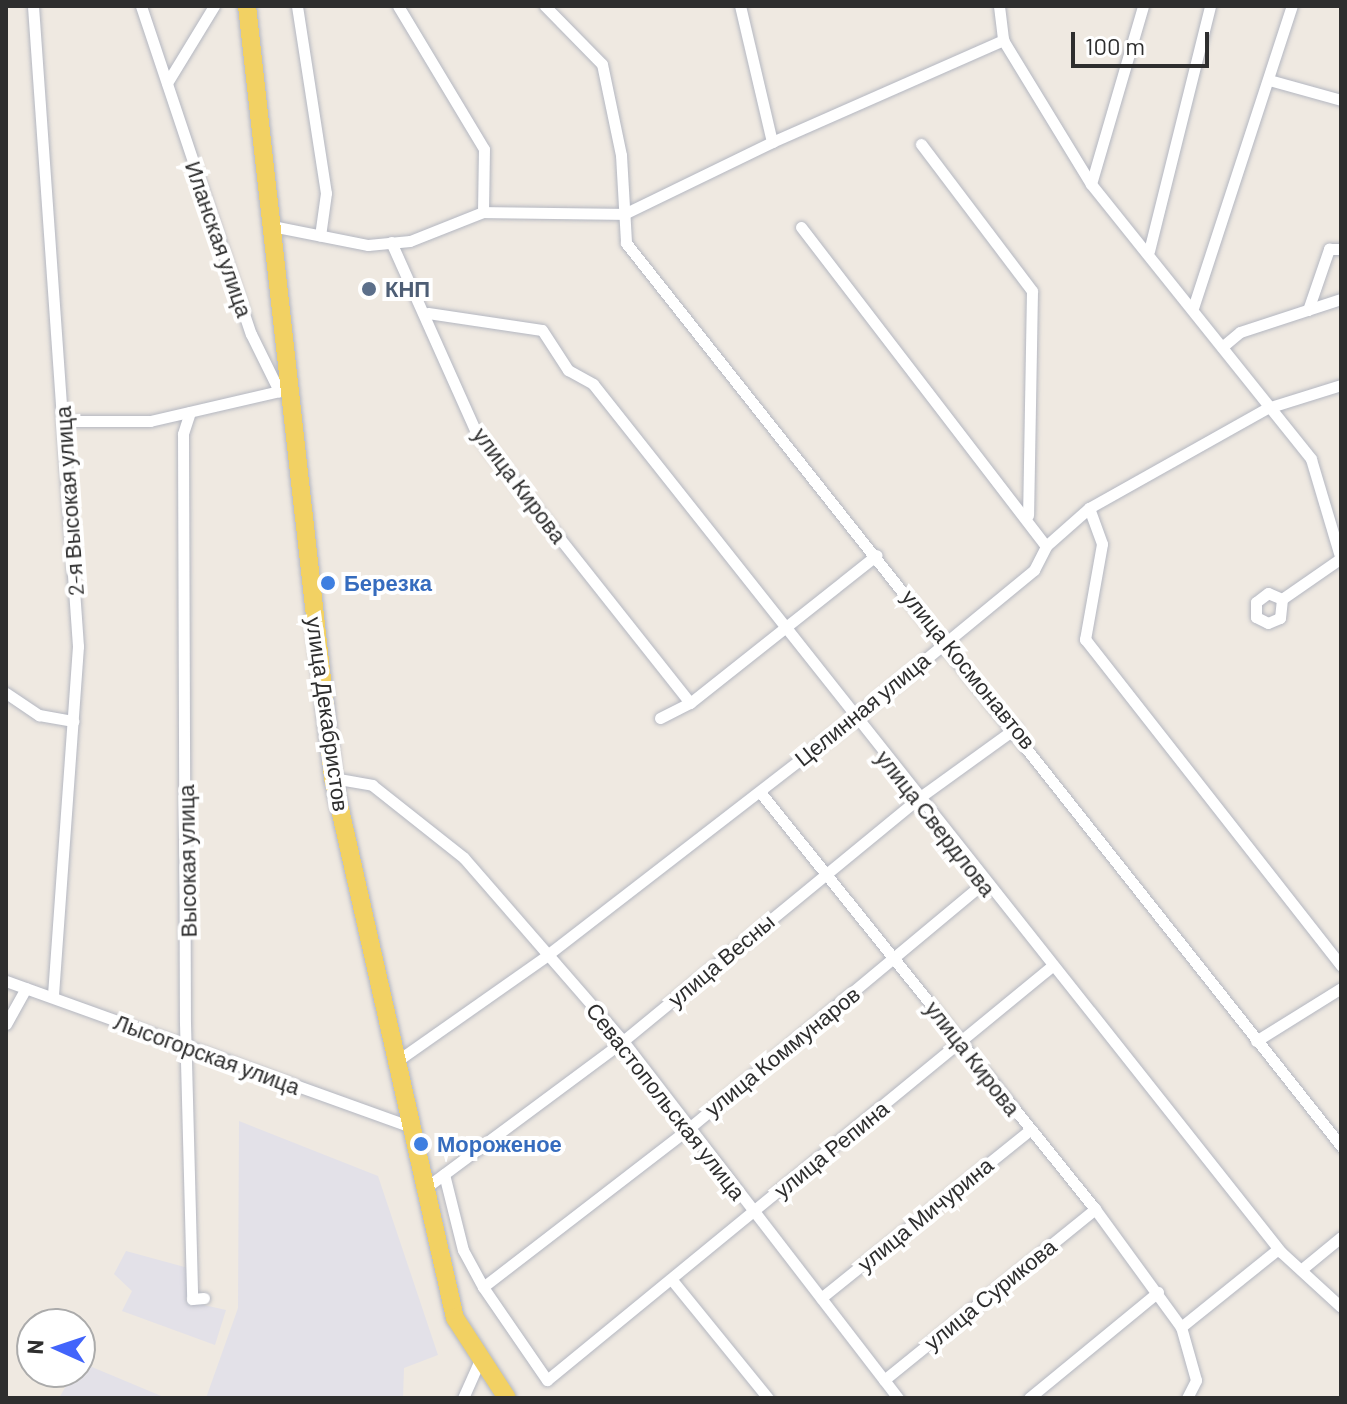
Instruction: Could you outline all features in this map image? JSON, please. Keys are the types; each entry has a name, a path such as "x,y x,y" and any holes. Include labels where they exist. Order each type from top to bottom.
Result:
{"main road":[{"name":"улица Декабристов","path":"247,6 272,226 285,390 333,778 394,1063 455,1318 479,1362 507,1398"}],"street":[{"name":"2-я Высокая улица","path":"33,6 78,646 53,997"},
{"name":"Иланская улица","path":"141,6 251,334 285,390"},
{"path":"167,83 214,6"},
{"path":"297,6 326,193 320,236"},
{"path":"398,6 484,149 483,212"},
{"name":"улица Космонавтов","path":"545,6 602,64 623,185 626,243 947,640 1256,1041 1341,1146"},
{"path":"740,6 772,142"},
{"path":"999,6 1003,40 1091,184 1149,251 1267,408 1311,459 1336,523 1340,556 1282,599"},
{"path":"1091,184 1143,6"},
{"path":"1149,251 1210,6"},
{"path":"1193,308 1292,6"},
{"path":"272,226 368,245 391,242 483,212 624,214 772,142 1003,40"},
{"path":"1269,80 1341,100"},
{"path":"921,144 1032,291 1028,515"},
{"path":"801,227 1028,515 1046,546"},
{"name":"улица Кирова","path":"391,242 428,313 477,434 690,703"},
{"path":"1308,310 1329,249 1341,249"},
{"path":"1222,347 1240,332 1341,299"},
{"name":"улица Свердлова","path":"428,313 542,330 1278,1249 1341,1307"},
{"name":"Целинная улица","path":"394,1063 546,956 854,718 1034,570 1046,546 1089,508 1267,408 1341,385"},
{"path":"64,421 167,417 285,390"},
{"name":"Высокая улица","path":"190,412 183,434 188,1048 192,1299 204,1298"},
{"path":"167,417 183,434"},
{"path":"1089,508 1102,544 1085,639 1341,965"},
{"path":"660,718 690,703 877,555"},
{"path":"6,693 39,715 73,721"},
{"name":"улица Весны","path":"423,1189 623,1041 916,800 1016,728"},
{"name":"Севастопольская улица","path":"333,778 372,785 464,858 623,1041 898,1398"},
{"name":"улица Кирова","path":"760,792 827,871 1158,1292 1181,1327 1196,1380 1187,1398"},
{"name":"улица Коммунаров","path":"483,1287 688,1129 983,883"},
{"name":"улица Репина","path":"483,1287 547,1380 1052,966"},
{"name":"Лысогорская улица","path":"6,981 409,1126"},
{"path":"6,1024 26,988"},
{"path":"1256,1041 1341,988"},
{"name":"улица Мичурина","path":"821,1298 1030,1130"},
{"path":"444,1174 463,1250 483,1287"},
{"name":"улица Сурикова","path":"884,1380 1095,1209"},
{"path":"1302,1269 1341,1237"},
{"path":"1181,1327 1278,1249"},
{"path":"672,1280 768,1398"},
{"path":"1029,1398 1158,1292"},
{"path":"463,1398 479,1362"}],"shaded area":[{"path":"239,1121 378,1176 438,1355 404,1368 403,1398 206,1398 238,1308"},
{"path":"126,1251 192,1269 186,1301 226,1310 215,1345 122,1311 132,1291 114,1274"},
{"path":"96,1369 166,1398 59,1398 65,1388 96,1388"}],"place":[{"name":"КНП","path":"369,289"},
{"name":"Березка","path":"328,583"},
{"name":"Мороженое","path":"421,1144"}]}
